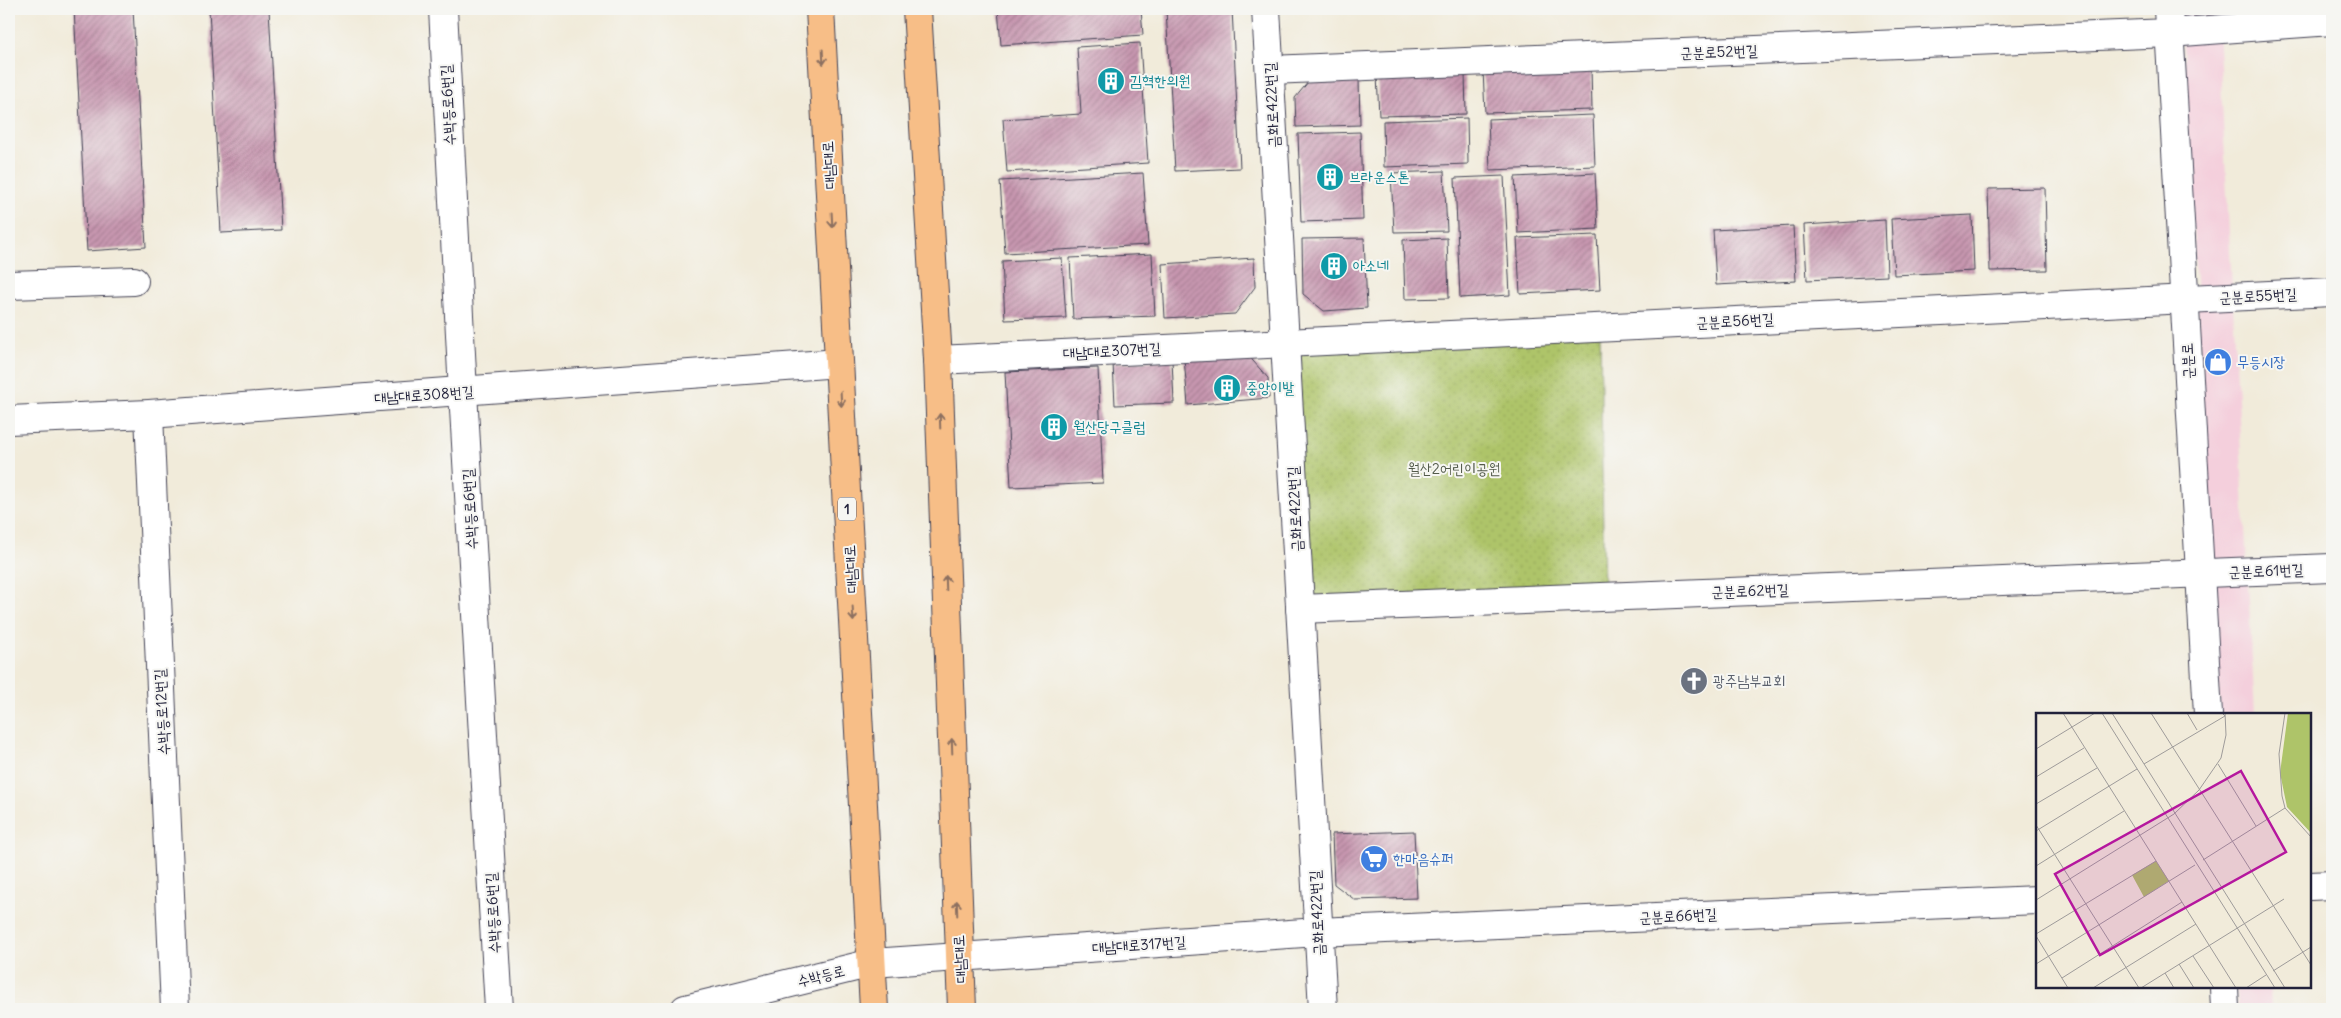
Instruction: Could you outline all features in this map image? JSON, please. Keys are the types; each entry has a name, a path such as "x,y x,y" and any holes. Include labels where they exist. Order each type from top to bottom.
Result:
{"main road":[{"name":"대남대로","path":"820,9 874,1009"},
{"name":"대남대로","path":"917,9 938,360 962,1009"}],"street":[{"name":"수박등로6번길","path":"443,9 499,1009"},
{"name":"금화로422번길","path":"1266,9 1323,1009"},
{"name":"군분로52번길","path":"1270,70 2168,21 2332,21"},
{"name":"군분로","path":"2168,21 2208,713"},
{"path":"9,285 134,281"},
{"name":"군분로55번길","path":"2185,299 2332,292"},
{"name":"군분로56번길","path":"1286,343 2185,299"},
{"name":"대남대로307번길","path":"938,360 1286,343"},
{"name":"대남대로308번길","path":"9,420 149,414 839,363"},
{"name":"수박등로12번길","path":"149,414 175,1009"},
{"name":"군분로61번길","path":"2200,574 2332,568"},
{"name":"군분로62번길","path":"1300,609 2200,574"},
{"path":"2311,886 2332,885"},
{"name":"군분로66번길","path":"1318,932 2036,900"},
{"name":"대남대로317번길","path":"960,958 1318,932"},
{"name":"수박등로","path":"685,1009 872,963 960,958"},
{"path":"2224,988 2225,1009"}],"shaded area":[{"name":"무등시장","path":"2181,9 2217,9 2255,713 2220,713"},
{"path":"2236,988 2270,988 2271,1009 2237,1009"}],"green space":[{"name":"월산2어린이공원","path":"1600,328 1604,597 1300,609 1286,343"}],"building":[{"path":"74,9 133,9 146,247 87,251"},
{"path":"209,9 269,9 281,230 221,233"},
{"path":"998,9 1141,9 1143,35 1001,45"},
{"path":"1166,9 1232,9 1240,168 1175,171"},
{"name":"김혁한의원","path":"1140,43 1148,163 1007,172 1003,119 1081,114 1077,47"},
{"path":"1591,67 1592,110 1485,113 1483,70"},
{"path":"1465,73 1466,114 1379,116 1377,75"},
{"path":"1359,79 1360,125 1296,127 1295,98 1309,81"},
{"path":"1593,115 1595,166 1490,170 1488,119"},
{"path":"1467,118 1468,164 1384,167 1383,121"},
{"name":"브라운스톤","path":"1360,132 1363,220 1301,222 1298,134"},
{"path":"1444,171 1447,231 1394,232 1391,173"},
{"path":"1143,173 1148,245 1005,253 1000,181"},
{"path":"1595,173 1598,229 1518,233 1515,177"},
{"path":"1504,176 1510,295 1460,298 1455,178"},
{"path":"2045,188 2047,270 1990,271 1988,189"},
{"path":"1972,215 1974,271 1894,275 1891,219"},
{"path":"1885,220 1887,276 1807,280 1804,225"},
{"path":"1793,226 1796,281 1716,285 1713,230"},
{"path":"1597,235 1600,290 1520,294 1517,238"},
{"name":"아소네","path":"1364,238 1367,308 1324,311 1303,294 1302,239"},
{"path":"1447,238 1449,298 1405,299 1403,240"},
{"path":"1152,254 1155,316 1073,319 1070,258"},
{"path":"1062,258 1066,318 1005,320 1002,261"},
{"path":"1254,258 1255,287 1235,314 1165,318 1162,264"},
{"name":"중앙이발","path":"1246,353 1268,378 1269,398 1188,405 1184,358"},
{"path":"1172,360 1174,403 1115,405 1113,363"},
{"name":"월산당구클럽","path":"1098,368 1103,483 1011,487 1005,372"},
{"name":"한마음슈퍼","path":"1414,831 1417,898 1355,900 1334,884 1332,834"}],"place":[{"name":"김혁한의원","path":"1111,81"},
{"name":"브라운스톤","path":"1330,177"},
{"name":"아소네","path":"1334,266"},
{"name":"무등시장","path":"2218,362"},
{"name":"중앙이발","path":"1227,388"},
{"name":"월산당구클럽","path":"1054,427"},
{"name":"광주남부교회","path":"1694,681"},
{"name":"한마음슈퍼","path":"1374,859"}]}
